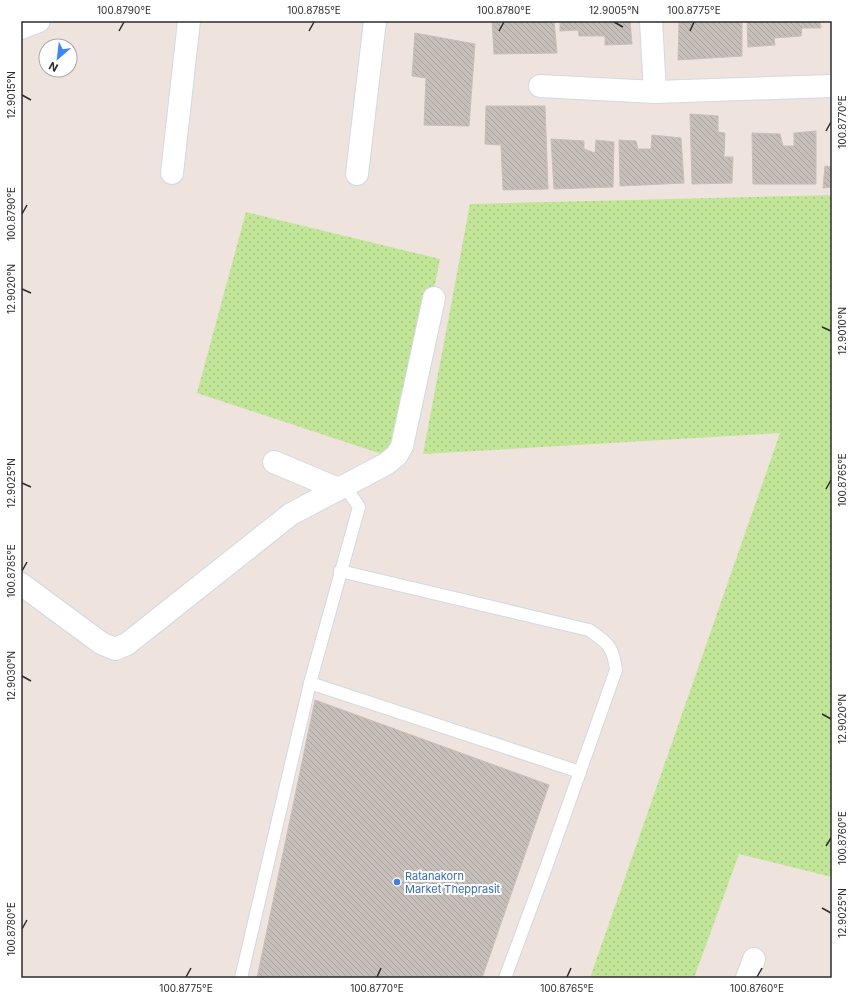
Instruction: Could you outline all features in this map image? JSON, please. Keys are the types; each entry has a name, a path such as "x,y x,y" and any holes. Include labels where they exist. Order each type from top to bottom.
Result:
{"street":[{"path":"21,28 39,21"},
{"path":"172,173 189,21"},
{"path":"357,174 375,21"},
{"path":"651,21 655,92"},
{"path":"540,86 655,92 832,86"},
{"path":"21,584 101,643 115,649 127,644 291,514 386,464 397,455 402,446 434,298"},
{"path":"274,462 341,487"}],"lane":[{"path":"241,978 310,683 359,507 341,487"},
{"path":"340,571 590,630 605,641 614,654 616,670 505,978"},
{"path":"310,683 580,772"}],"green space":[{"path":"832,195 832,877 739,854 694,978 590,978 780,433 423,454 470,204"},
{"path":"246,212 440,259 400,460 197,393"}],"building":[{"path":"492,21 554,21 557,53 494,54"},
{"path":"560,21 630,21 632,44 605,45 605,36 579,36 578,30 560,31"},
{"path":"689,21 742,21 742,56 678,60 679,23"},
{"path":"747,21 820,21 821,28 802,28 801,36 774,38 775,45 748,47"},
{"path":"415,33 475,44 469,126 424,125 426,78 412,76"},
{"path":"486,106 545,106 548,189 503,190 501,145 485,144"},
{"path":"690,114 718,116 718,132 725,133 724,157 733,157 732,183 692,184"},
{"path":"816,131 816,184 753,184 752,133 780,134 783,146 794,146 794,133"},
{"path":"652,135 681,138 684,183 620,186 619,140 636,141 638,149 651,149"},
{"path":"551,139 584,141 584,149 595,153 596,140 614,142 613,187 554,189"},
{"path":"825,166 832,167 832,187 823,188"},
{"name":"Ratanakorn Market Thepprasit","path":"315,700 549,785 482,978 257,978"}],"place":[{"name":"Ratanakorn Market Thepprasit","path":"397,882"}]}
